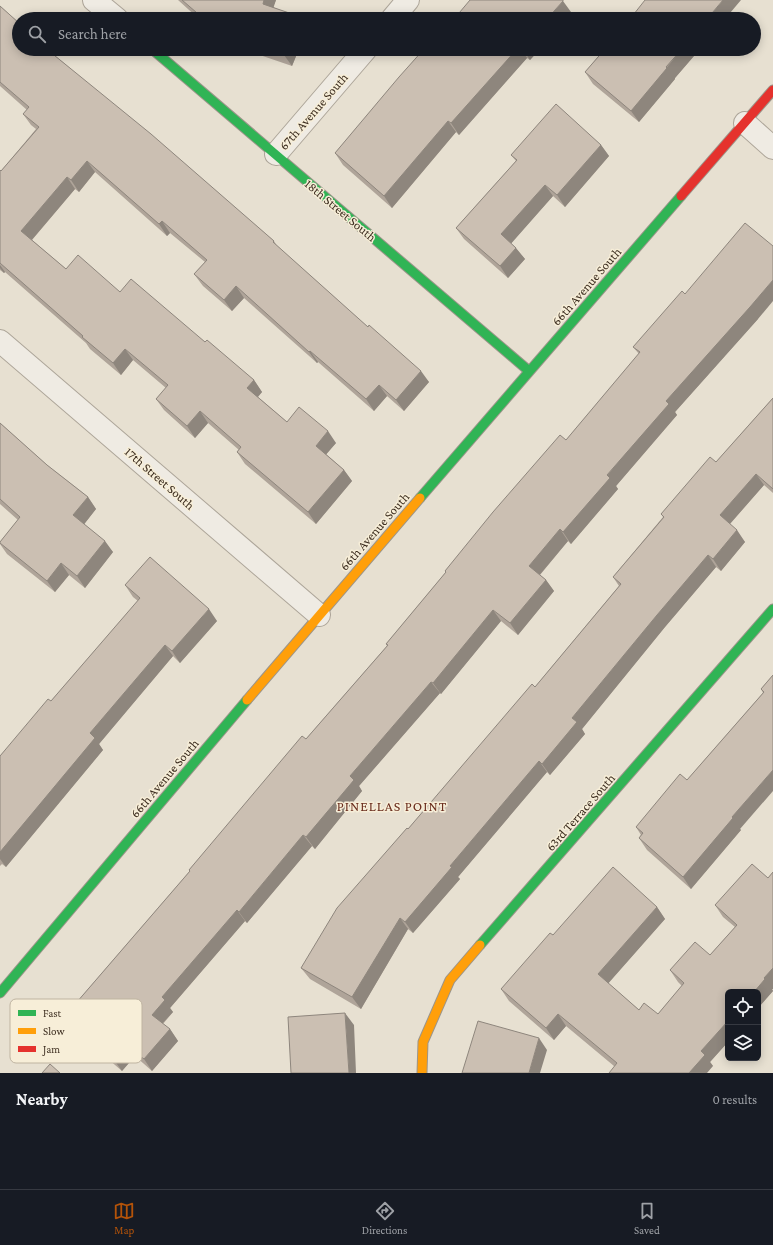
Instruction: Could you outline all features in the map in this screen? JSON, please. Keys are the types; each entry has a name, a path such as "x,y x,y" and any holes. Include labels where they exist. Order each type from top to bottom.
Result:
{"street":[{"path":"94,0 109,12"},
{"path":"398,12 408,0"},
{"name":"18th Street South","path":"160,56 529,370"},
{"name":"67th Avenue South","path":"276,154 360,56"},
{"name":"66th Avenue South","path":"0,993 319,615 529,370 773,90"},
{"path":"745,123 773,148"},
{"name":"17th Street South","path":"0,341 319,615"},
{"name":"63rd Terrace South","path":"422,1073 423,1042 450,980 773,609"}],"building":[{"path":"182,0 264,0 263,4 286,12 196,12"},
{"path":"470,0 563,0 553,12 460,12"},
{"path":"645,0 723,0 713,12 636,12"},
{"path":"0,6 12,17 12,56 55,56 151,134 274,241 273,242 368,327 369,325 421,371 396,400 379,385 366,399 310,351 309,352 236,286 224,300 194,274 207,260 162,221 159,224 87,161 71,180 67,177 21,231 66,269 78,255 120,292 131,279 205,342 207,340 254,380 247,388 287,422 299,407 328,431 316,446 344,470 308,512 237,452 241,447 200,411 187,426 156,399 168,385 125,349 113,363 0,263 0,170 1,171 39,127 23,114 29,107 0,82"},
{"path":"418,56 511,56 451,123 448,121 384,196 335,153"},
{"path":"599,56 676,56 631,111 585,72"},
{"path":"556,104 601,145 557,195 545,185 501,234 516,248 500,266 456,228 517,160 511,155"},
{"path":"745,223 773,246 773,280 666,401 669,404 607,475 610,478 563,532 560,529 529,566 546,580 510,623 493,610 433,683 431,682 350,776 354,780 306,837 303,835 239,912 237,910 162,997 165,1000 152,1015 170,1029 144,1059 142,1057 142,999 80,999 190,871 189,870 302,736 306,739 388,645 386,644 446,572 445,571 493,512 560,435 566,440 640,352 633,347 682,291 685,294"},
{"path":"773,398 773,489 756,474 720,515 737,530 713,559 708,555 657,615 572,718 577,722 542,764 539,761 450,866 452,867 405,922 400,918 352,997 301,968 337,908 407,828 408,829 532,684 535,687 621,584 613,577 664,517 661,514 710,457 716,462"},
{"path":"0,423 47,465 88,497 73,515 105,541 77,576 61,563 47,581 0,543 20,517 0,499"},
{"path":"150,557 209,609 172,651 165,645 90,733 95,738 0,852 0,756 48,699 51,701 140,598 125,585"},
{"path":"773,675 773,770 683,877 639,838 643,833 636,827 680,774 687,780 764,692 761,689"},
{"path":"752,864 768,878 773,872 773,968 757,989 725,989 725,1024 701,1051 705,1055 689,1073 609,1073 617,1063 558,1014 546,1028 501,989 550,933 553,935 613,867 657,907 598,974 639,1010 644,1003 658,1014 684,983 670,970 695,942 710,955 737,925 715,905"},
{"path":"345,1013 349,1073 291,1073 288,1017"},
{"path":"478,1021 539,1038 529,1073 462,1073"},
{"path":"50,1064 60,1073 42,1073"}],"traffic: fast":[{"path":"160,56 529,371"},
{"path":"420,498 681,196"},
{"path":"480,945 773,609"},
{"path":"0,993 247,700"}],"traffic: slow":[{"path":"247,700 420,498"},
{"path":"422,1073 423,1042 450,980 480,945"}],"traffic: jam":[{"path":"681,196 773,90"}],"district":[{"name":"PINELLAS POINT","path":"392,806"}]}
